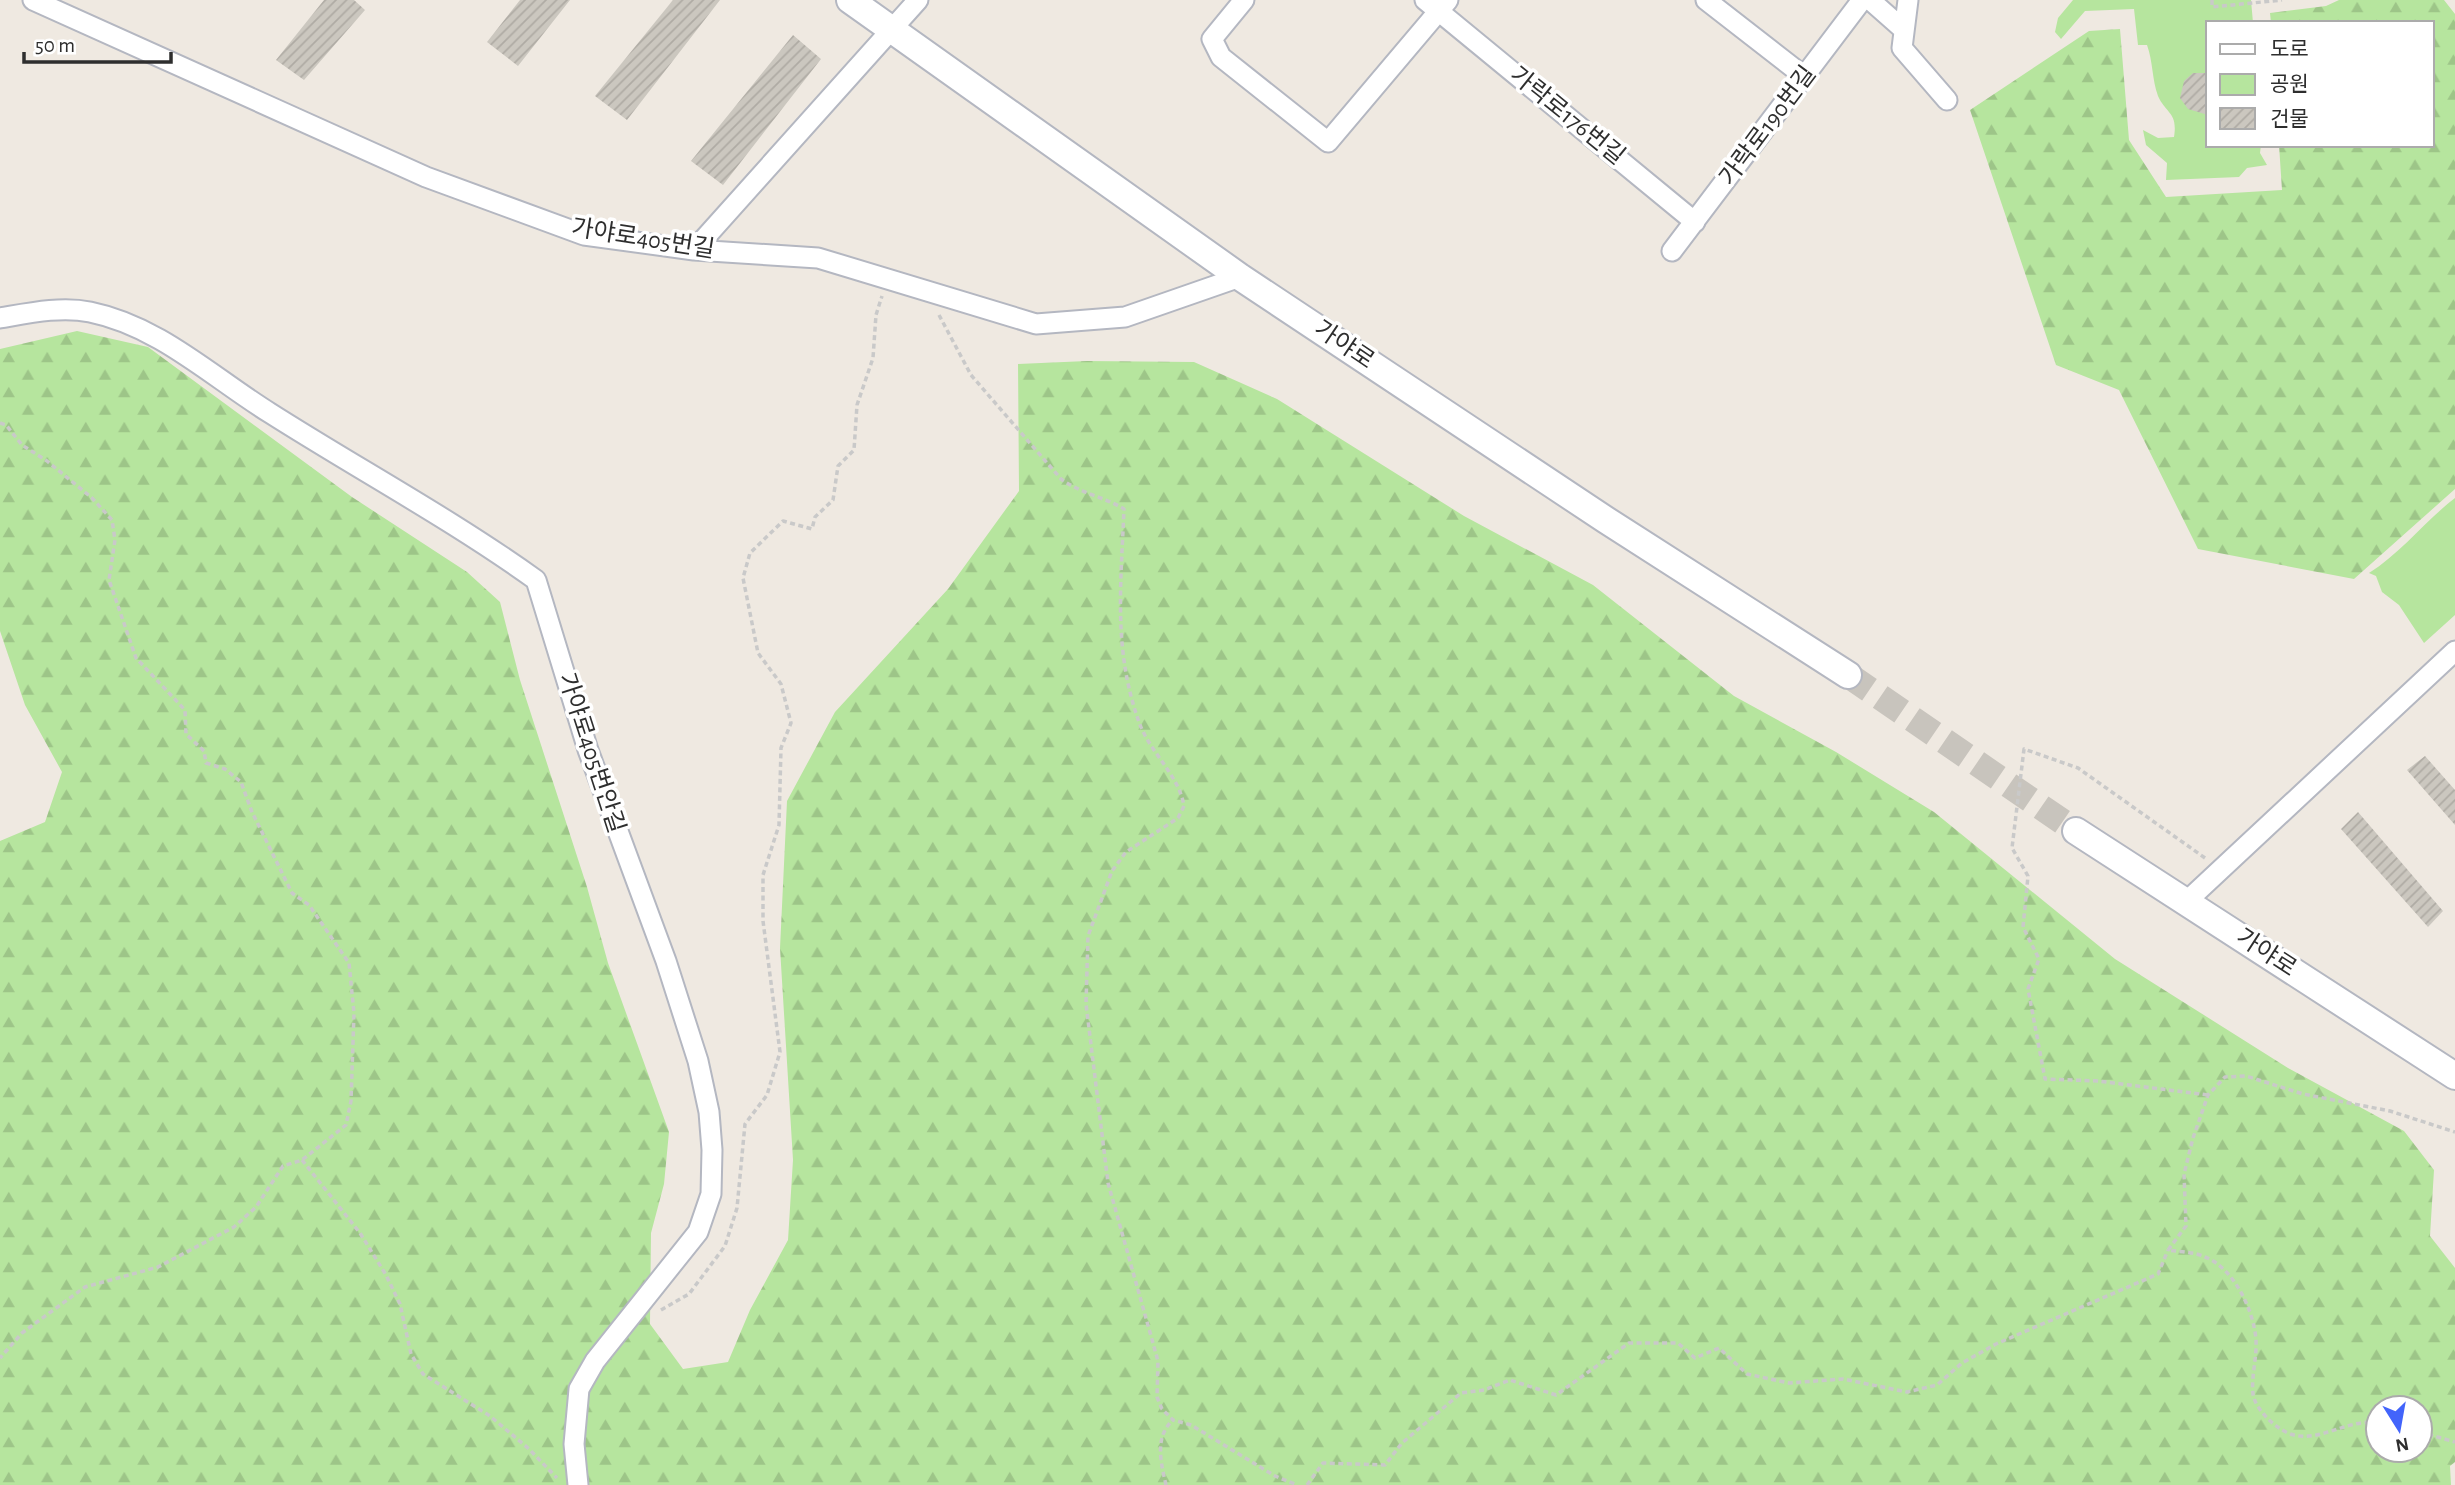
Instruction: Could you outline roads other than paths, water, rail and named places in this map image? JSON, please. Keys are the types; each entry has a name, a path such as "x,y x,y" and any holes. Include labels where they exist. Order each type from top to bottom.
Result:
{"main road":[{"name":"가야로","path":"850,0 1240,276 1606,520 1848,675"},
{"name":"가야로","path":"2076,831 2455,1076"}],"street":[{"name":"가야로405번길","path":"33,0 426,177 584,235 694,250 818,258 1036,324 1125,317 1240,276"},
{"path":"694,250 918,0"},
{"name":"가락로176번길","path":"1244,0 1212,39 1221,57 1328,142 1437,4 1695,222"},
{"path":"1706,0 1805,77"},
{"name":"가락로190번길","path":"1672,251 1862,0"},
{"path":"1870,0 1904,30"},
{"path":"1908,0 1902,48 1947,100"},
{"name":"가야로405번안길","path":"0,318 46,310 89,311 130,326 193,358 266,411 505,558 536,580 588,750 666,961 698,1061 709,1112 712,1150 711,1194 698,1232 595,1362 579,1389 574,1444 578,1485"},
{"path":"2187,901 2455,651"}],"tunnel":[{"path":"1848,675 2076,831"}]}
